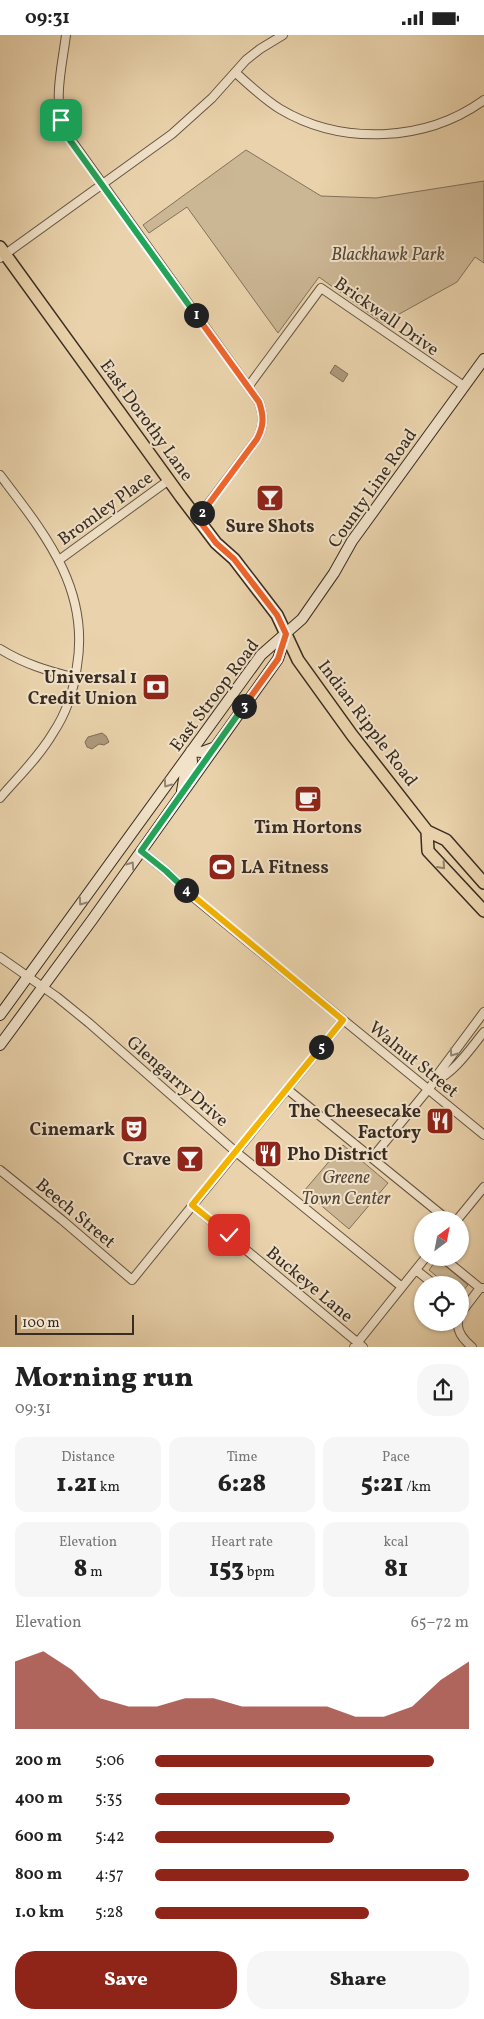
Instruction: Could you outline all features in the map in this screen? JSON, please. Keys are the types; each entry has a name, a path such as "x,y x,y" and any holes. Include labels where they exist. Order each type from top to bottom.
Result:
{"main road":[{"name":"East Dorothy Lane","path":"2,253 216,543 234,559 277,615 286,634"},
{"name":"County Line Road","path":"286,634 302,619 334,573 352,541 484,359"},
{"name":"East Stroop Road","path":"0,1045 43,988 278,659 286,634"},
{"name":"East Stroop Road","path":"0,1015 261,655 286,634"},
{"name":"Indian Ripple Road","path":"286,634 304,668 352,735 427,831 446,840 484,883"},
{"path":"181,794 185,773 192,762 191,751 209,751 215,747"},
{"name":"Indian Ripple Road","path":"427,831 428,851 484,911"}],"street":[{"path":"66,35 58,97 61,120 69,139 262,409 262,429 257,439 198,519"},
{"path":"2,253 102,185 172,134 212,98 260,49 283,35"},
{"path":"236,73 265,99 282,110 319,126 352,133 387,134 426,128 463,113 484,99"},
{"name":"Brickwall Drive","path":"248,387 321,288 464,386"},
{"path":"0,475 59,560 71,588 78,618 79,655 71,699 54,733 0,798"},
{"name":"Bromley Place","path":"59,560 169,480"},
{"path":"0,649 26,663 47,671 76,678"},
{"name":"Walnut Street","path":"141,851 166,871 193,897 484,1135"},
{"name":"Glengarry Drive","path":"0,957 88,1023 236,1152 402,1287"},
{"path":"436,1081 438,1074 484,1012"},
{"path":"192,1205 343,1020"},
{"path":"372,1158 436,1081 443,1078 453,1068 484,1032"},
{"path":"287,1089 437,1211"},
{"name":"Beech Street","path":"0,1170 132,1280 192,1205"},
{"path":"464,1211 484,1187"},
{"name":"Buckeye Lane","path":"192,1205 358,1345"},
{"path":"358,1345 419,1266"},
{"path":"454,1266 482,1288 469,1301"},
{"path":"416,1270 424,1276"},
{"path":"459,1331 465,1341 472,1347"}],"green space":[{"name":"Blackhawk Park","path":"246,150 321,196 376,198 484,181 484,263 475,257 457,282 383,323 319,277 278,333 187,207 149,233 143,225"},
{"name":"Greene Town Center","path":"343,1145 388,1183 349,1229 304,1191"},
{"path":"432,1266 445,1266 457,1276 436,1276 429,1270"}],"shaded area":[{"path":"335,365 348,374 343,382 330,373"},
{"path":"102,733 109,742 104,745 99,744 92,749 87,747 85,742 88,737"}],"place":[{"name":"Sure Shots","path":"270,498"},
{"name":"Universal 1 Credit Union","path":"156,687"},
{"name":"Tim Hortons","path":"308,799"},
{"name":"LA Fitness","path":"222,867"},
{"name":"The Cheesecake Factory","path":"440,1121"},
{"name":"Cinemark","path":"134,1129"},
{"name":"Pho District","path":"268,1154"},
{"name":"Crave","path":"190,1159"}],"route":[{"path":"61,120 69,139 259,402 262,409 263,424 257,439 198,519 216,543 234,559 277,615 286,634 278,659 141,851 166,871 193,897 343,1020 192,1205 229,1235"}]}
